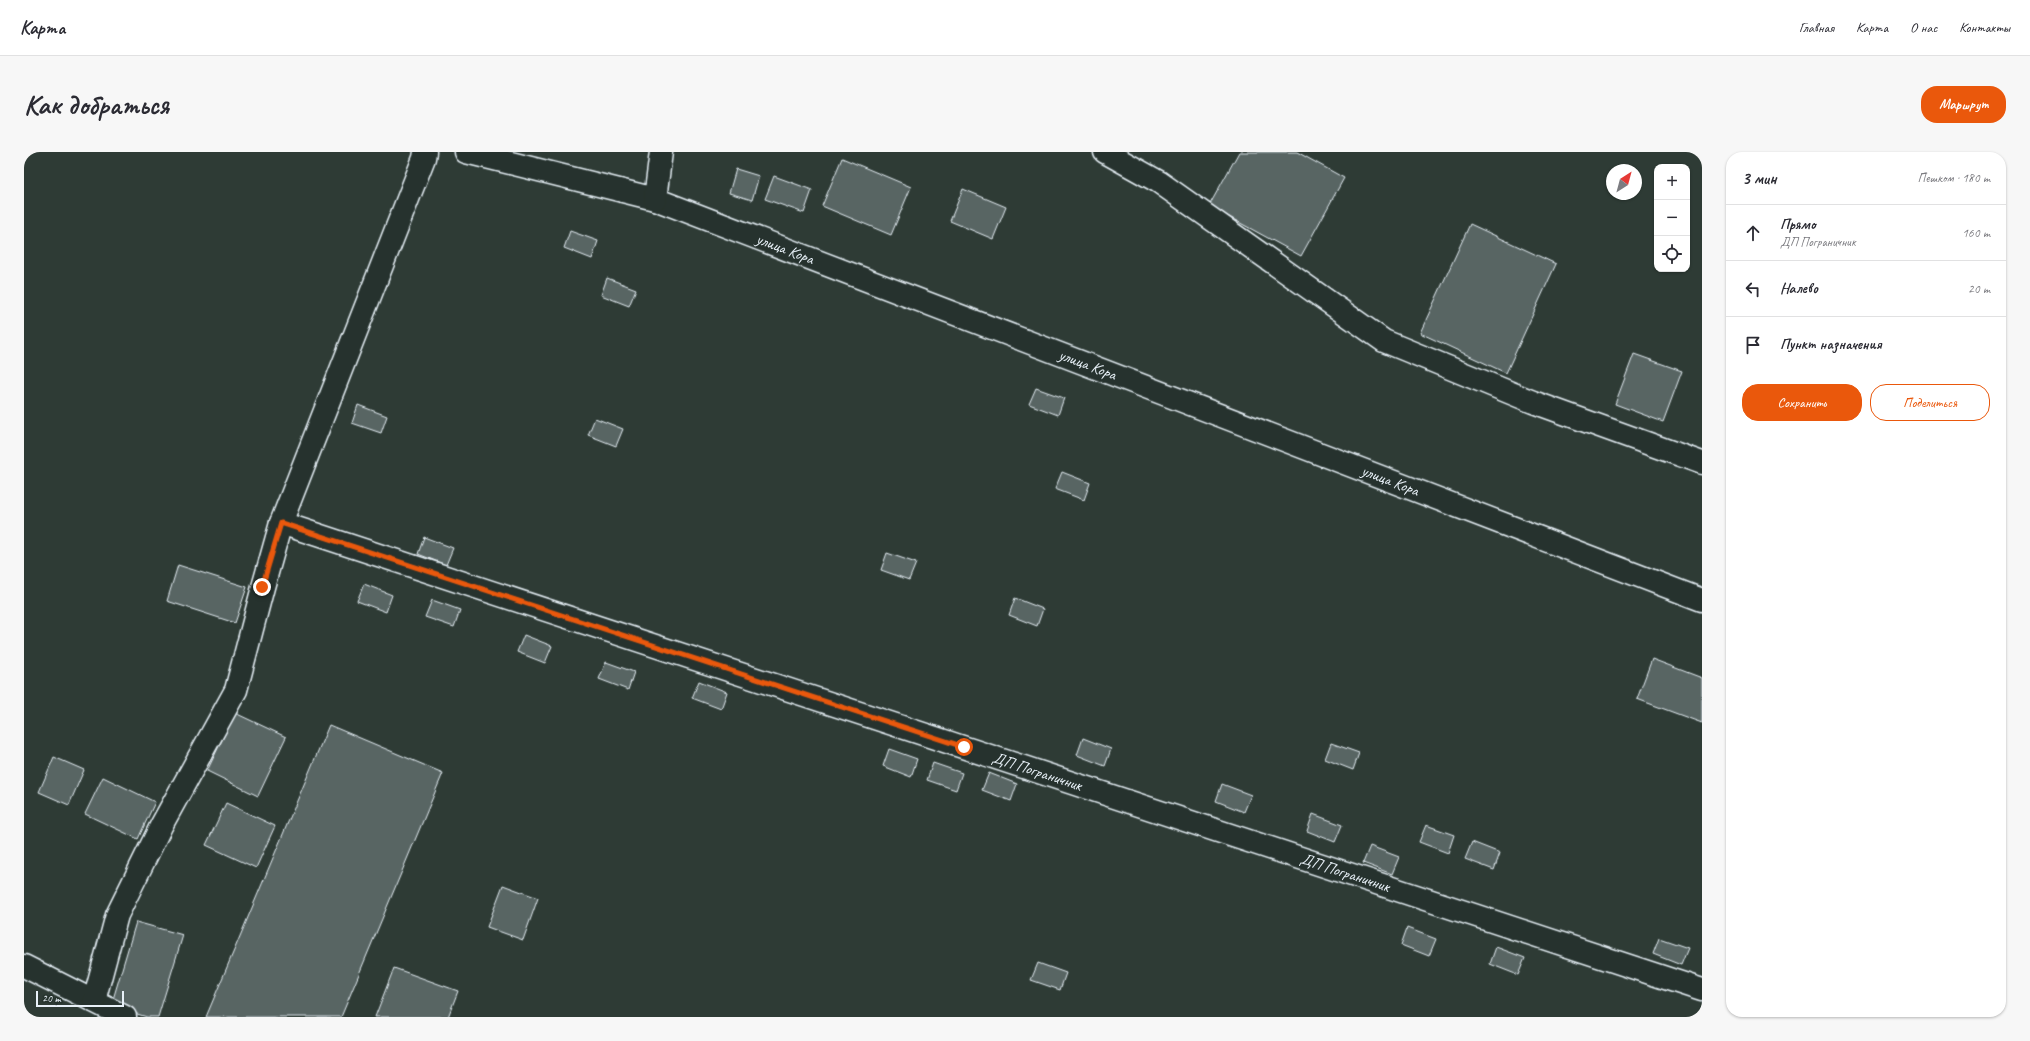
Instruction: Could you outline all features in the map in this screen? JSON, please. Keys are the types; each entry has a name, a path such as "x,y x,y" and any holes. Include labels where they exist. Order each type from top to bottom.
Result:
{"street":[{"path":"94,1001 117,915 162,826 236,690 262,587 281,523 424,158 424,152"},
{"name":"улица Кора","path":"466,152 654,199 1702,600"},
{"path":"654,199 661,152"},
{"path":"1105,152 1159,182 1384,341 1533,402 1702,463"},
{"name":"ДП Пограничник","path":"281,523 1702,990"},
{"path":"24,966 125,1017"}],"building":[{"path":"1239,152 1297,152 1344,178 1301,256 1209,206"},
{"path":"842,158 911,187 891,235 822,206"},
{"path":"736,169 759,176 752,200 729,193"},
{"path":"774,176 812,190 804,213 765,199"},
{"path":"963,189 1006,207 993,239 950,221"},
{"path":"1470,224 1556,264 1506,373 1420,333"},
{"path":"570,231 598,241 592,259 564,248"},
{"path":"607,278 636,289 629,306 601,295"},
{"path":"1634,354 1682,371 1663,422 1615,404"},
{"path":"1036,388 1064,398 1058,415 1029,404"},
{"path":"358,405 387,416 381,433 352,423"},
{"path":"595,418 623,429 616,446 588,435"},
{"path":"1062,472 1090,483 1084,500 1055,489"},
{"path":"424,537 453,548 446,565 418,554"},
{"path":"887,553 916,563 909,580 881,570"},
{"path":"178,565 247,587 235,623 167,601"},
{"path":"364,584 392,595 386,612 357,601"},
{"path":"1015,598 1043,609 1037,626 1009,615"},
{"path":"432,600 460,610 454,627 425,617"},
{"path":"524,635 552,646 545,663 517,652"},
{"path":"1652,659 1702,678 1702,723 1637,699"},
{"path":"606,662 634,672 628,690 599,679"},
{"path":"699,681 727,692 721,709 692,698"},
{"path":"235,713 286,737 258,796 207,771"},
{"path":"329,725 443,773 341,1017 206,1017"},
{"path":"1083,738 1111,749 1105,766 1077,755"},
{"path":"1331,743 1359,753 1353,770 1325,759"},
{"path":"889,749 917,759 911,777 883,766"},
{"path":"54,757 84,770 69,805 39,792"},
{"path":"933,763 962,773 956,790 927,780"},
{"path":"989,773 1017,784 1011,801 982,790"},
{"path":"103,777 155,802 138,839 85,814"},
{"path":"1222,784 1251,795 1244,812 1216,801"},
{"path":"226,803 275,826 256,868 206,845"},
{"path":"1313,814 1342,825 1335,842 1307,831"},
{"path":"1426,825 1454,835 1448,853 1419,842"},
{"path":"1472,842 1500,853 1494,870 1465,859"},
{"path":"1370,846 1399,857 1392,874 1363,863"},
{"path":"503,885 538,898 523,940 487,927"},
{"path":"136,922 183,935 158,1017 147,1017 111,1006"},
{"path":"1407,928 1436,939 1429,956 1401,945"},
{"path":"1659,938 1688,948 1681,965 1653,954"},
{"path":"1496,947 1525,958 1518,975 1490,964"},
{"path":"1038,963 1066,973 1060,990 1031,980"},
{"path":"394,968 458,991 448,1017 375,1017"}],"route":[{"path":"262,587 281,523 964,747"}]}
